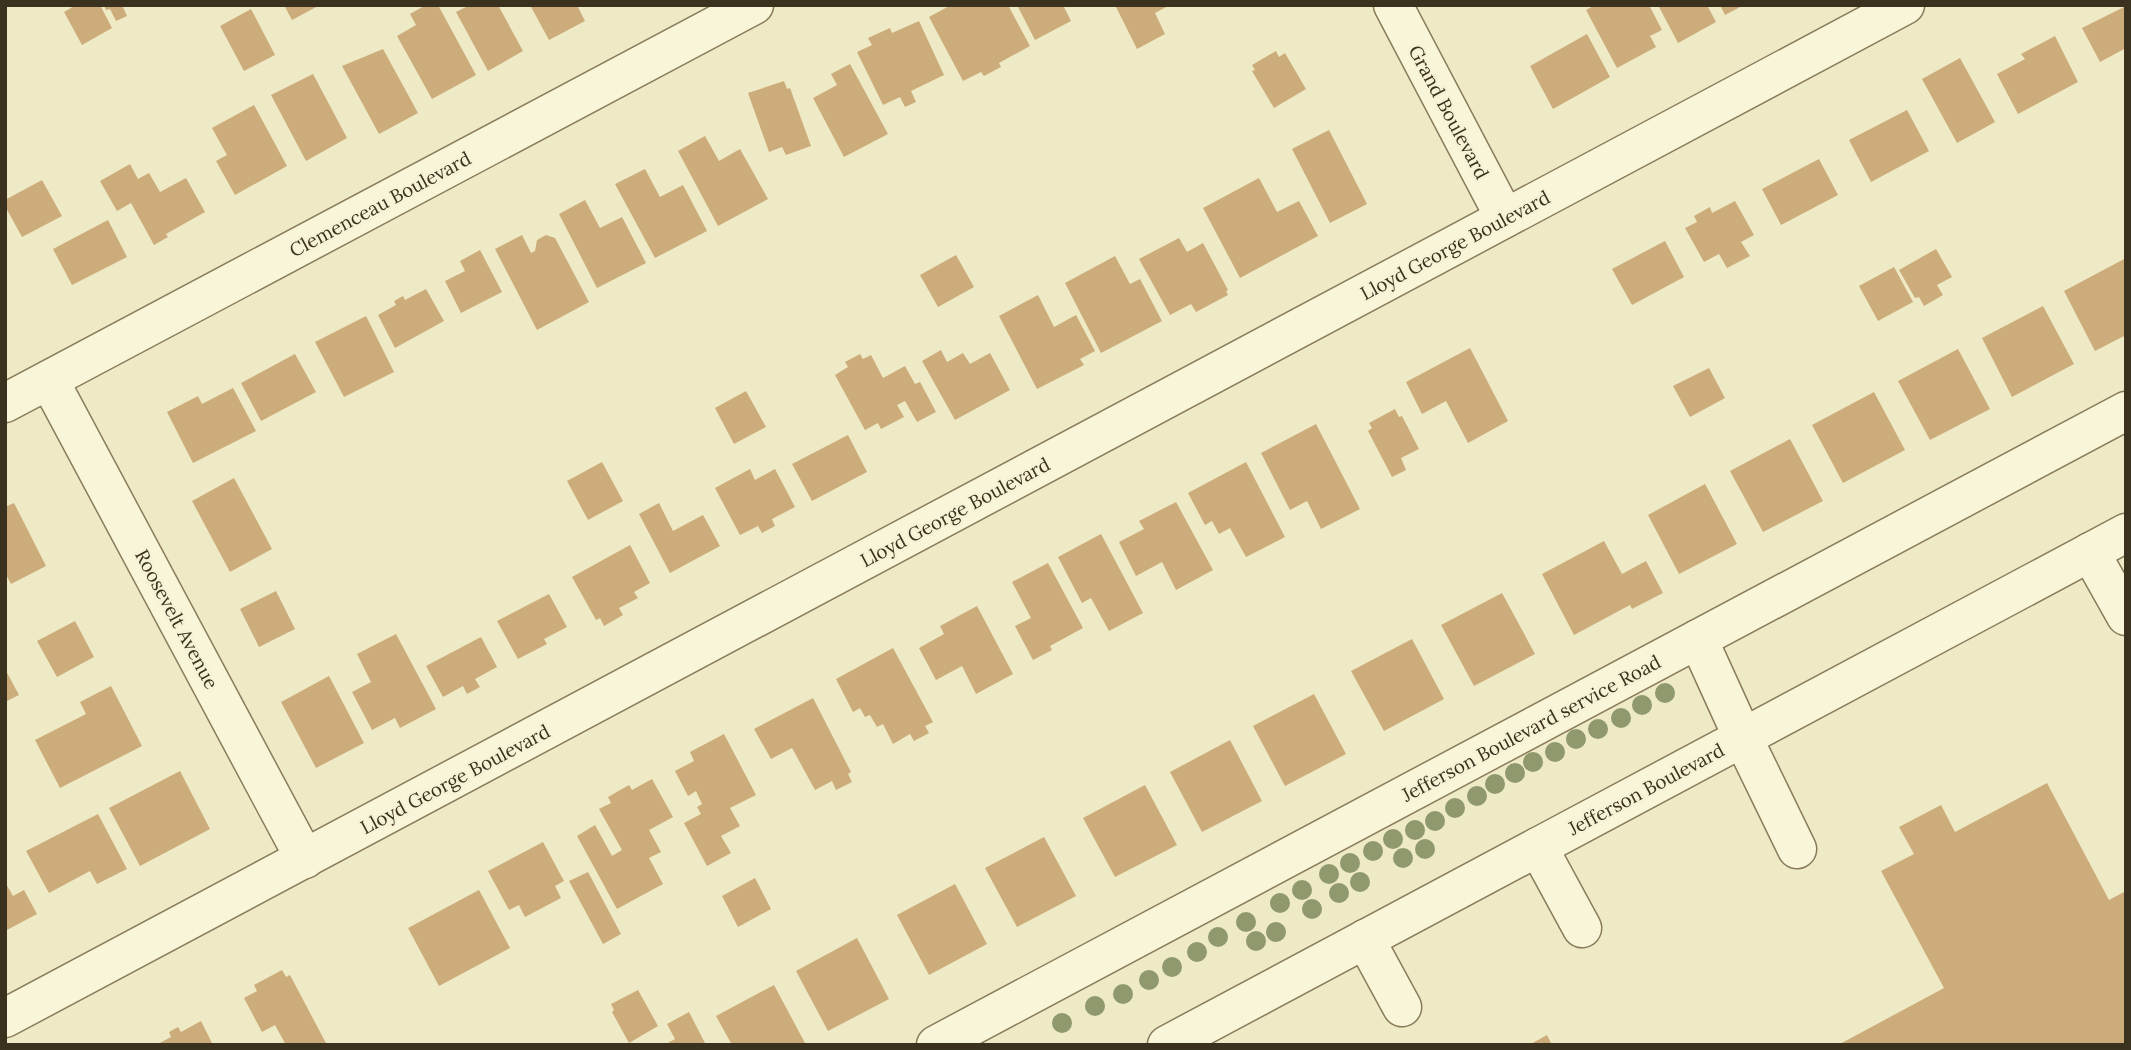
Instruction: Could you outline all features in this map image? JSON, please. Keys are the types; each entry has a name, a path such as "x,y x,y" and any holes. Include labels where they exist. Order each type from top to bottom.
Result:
{"street":[{"name":"Clemenceau Boulevard","path":"5,403 754,5"},
{"name":"Grand Boulevard","path":"1394,5 1505,218"},
{"name":"Lloyd George Boulevard","path":"5,1018 1905,5"},
{"name":"Roosevelt Avenue","path":"49,380 305,859"},
{"name":"Jefferson Boulevard service Road","path":"936,1045 2126,411"},
{"name":"Jefferson Boulevard","path":"1167,1045 1223,1032 1365,939 2126,533"},
{"path":"2090,552 2126,616"},
{"path":"1698,639 1797,849"},
{"path":"1538,847 1582,928"},
{"path":"1365,939 1402,1007"}],"building":[{"path":"76,5 100,5 112,28 82,45 64,12"},
{"path":"104,5 122,5 127,16 116,21 110,9 106,10"},
{"path":"284,5 320,5 292,20"},
{"path":"426,5 438,5 476,75 432,99 397,36 416,25 410,14"},
{"path":"470,5 498,5 523,51 488,71 456,12"},
{"path":"530,5 577,5 585,21 549,40"},
{"path":"951,5 1008,5 1030,46 999,63 1001,67 984,76 981,72 963,81 929,17"},
{"path":"1017,5 1063,5 1071,21 1035,40"},
{"path":"1115,5 1170,5 1155,13 1165,34 1137,49"},
{"path":"1595,5 1649,5 1662,30 1650,36 1656,47 1617,68 1586,10"},
{"path":"1658,5 1707,5 1716,22 1678,43"},
{"path":"1720,5 1744,5 1725,15"},
{"path":"2126,6 2126,48 2100,62 2082,28"},
{"path":"251,9 275,55 244,71 220,26"},
{"path":"919,21 944,75 911,91 916,102 905,107 900,97 883,105 857,52 872,45 868,38 890,28 892,33"},
{"path":"1587,34 1610,77 1553,109 1530,66"},
{"path":"2055,36 2078,82 2018,114 1997,74 2025,59 2021,54"},
{"path":"383,49 418,113 379,134 342,66"},
{"path":"1276,51 1279,57 1285,53 1306,89 1274,108 1252,71 1255,70 1252,65"},
{"path":"1960,58 1995,122 1957,143 1922,79"},
{"path":"850,64 888,134 844,157 813,98 837,85 831,74"},
{"path":"313,74 347,138 306,161 271,95"},
{"path":"784,81 787,89 790,88 811,146 786,155 782,147 769,152 748,93"},
{"path":"254,105 287,166 235,195 216,161 227,155 212,128"},
{"path":"1907,110 1929,151 1871,182 1849,140"},
{"path":"1329,130 1367,204 1330,223 1292,149"},
{"path":"705,136 719,161 740,149 768,199 718,226 678,151"},
{"path":"1819,159 1838,195 1781,225 1762,189"},
{"path":"130,164 138,179 149,173 160,192 186,178 205,212 166,234 168,237 154,245 131,203 117,211 100,181"},
{"path":"645,169 660,197 683,185 707,231 655,258 615,184"},
{"path":"1259,178 1277,212 1299,201 1318,236 1240,278 1203,208"},
{"path":"42,180 62,216 22,237 5,206 5,200"},
{"path":"585,200 600,228 622,217 646,263 597,288 559,214"},
{"path":"1735,201 1754,235 1741,242 1750,256 1727,268 1719,254 1704,262 1685,228 1697,222 1694,216 1710,207 1712,213"},
{"path":"108,220 127,257 72,285 53,249"},
{"path":"522,235 531,253 535,251 537,240 546,235 555,238 589,302 537,330 495,249"},
{"path":"1179,238 1187,252 1203,243 1228,290 1228,295 1196,312 1191,304 1170,315 1139,259"},
{"path":"1665,241 1684,277 1632,305 1612,269"},
{"path":"1936,249 1952,277 1937,285 1943,295 1924,306 1919,297 1915,298 1899,270"},
{"path":"480,250 502,292 461,313 445,281 465,271 460,261"},
{"path":"956,255 974,287 938,307 920,275"},
{"path":"1115,256 1130,284 1140,279 1162,321 1101,353 1065,283"},
{"path":"2126,258 2126,335 2095,351 2064,291"},
{"path":"1894,267 1913,302 1878,321 1859,286"},
{"path":"426,289 444,321 395,348 378,315 396,305 394,301 403,296 405,300"},
{"path":"1038,295 1054,327 1076,315 1095,351 1080,359 1084,365 1037,389 999,316"},
{"path":"2043,306 2074,364 2012,397 1982,338"},
{"path":"366,316 394,372 344,397 315,342"},
{"path":"1470,348 1508,421 1468,443 1446,401 1422,414 1406,382"},
{"path":"1958,349 1990,409 1930,440 1898,381"},
{"path":"941,350 947,362 963,353 970,364 990,353 1010,390 955,420 922,361"},
{"path":"295,354 316,392 261,421 241,383"},
{"path":"860,354 863,359 871,355 883,378 905,366 915,384 920,382 936,412 917,422 905,401 897,405 904,417 881,429 878,423 865,430 835,375 848,367 845,362"},
{"path":"1709,368 1725,398 1690,417 1673,386"},
{"path":"233,388 256,431 193,463 167,412 198,396 202,404"},
{"path":"746,391 766,427 734,444 715,408"},
{"path":"1874,392 1905,450 1843,483 1812,425"},
{"path":"1395,409 1399,417 1402,416 1419,449 1401,458 1406,470 1392,477 1368,431 1372,428 1369,423"},
{"path":"1316,424 1360,509 1321,529 1307,501 1290,510 1261,453"},
{"path":"848,435 867,472 812,501 792,464"},
{"path":"1790,439 1823,501 1763,532 1730,471"},
{"path":"602,462 623,501 588,520 567,481"},
{"path":"1246,462 1285,537 1246,557 1230,528 1219,534 1212,521 1205,525 1188,493"},
{"path":"750,469 755,480 775,469 795,507 772,519 775,526 762,533 758,526 740,535 715,488"},
{"path":"234,478 272,549 230,572 192,501"},
{"path":"1705,484 1737,544 1679,574 1648,515"},
{"path":"1176,502 1213,570 1176,590 1162,562 1136,576 1119,542 1144,529 1139,521"},
{"path":"14,503 46,566 11,584 5,573 5,507"},
{"path":"659,503 673,531 703,515 720,546 670,573 639,514"},
{"path":"1101,534 1143,613 1109,631 1091,598 1082,603 1058,557"},
{"path":"1604,541 1622,574 1646,561 1663,593 1632,609 1630,605 1574,635 1542,574"},
{"path":"630,545 650,583 634,592 638,598 619,608 623,615 604,626 600,618 596,620 572,577"},
{"path":"1048,563 1083,628 1050,646 1052,650 1033,660 1015,626 1031,618 1012,582"},
{"path":"276,591 295,629 259,647 240,609"},
{"path":"1502,593 1535,654 1474,686 1441,625"},
{"path":"549,594 567,627 544,639 547,644 518,659 497,621"},
{"path":"977,606 1013,674 976,694 962,666 936,680 919,648 944,634 940,626"},
{"path":"75,621 94,657 57,677 37,641"},
{"path":"396,634 436,709 400,728 395,718 372,730 352,692 371,682 357,654"},
{"path":"481,637 497,667 475,679 480,687 467,694 463,686 443,697 426,666"},
{"path":"1412,639 1444,699 1384,731 1351,671"},
{"path":"893,648 933,722 925,726 929,733 914,741 910,734 893,744 883,724 877,727 870,715 865,717 860,708 853,712 836,679"},
{"path":"5,669 19,695 5,702"},
{"path":"329,676 364,743 316,768 281,702"},
{"path":"111,686 142,746 60,788 35,740 86,714 80,702"},
{"path":"1314,694 1346,754 1285,786 1253,726"},
{"path":"813,698 851,772 848,774 852,782 836,790 832,781 815,790 792,748 771,759 754,729"},
{"path":"724,734 756,795 730,808 740,826 721,836 731,853 707,866 684,823 701,814 697,807 702,804 696,791 688,796 675,771 694,761 690,752"},
{"path":"1230,740 1262,801 1202,832 1170,772"},
{"path":"180,771 210,829 140,866 109,808"},
{"path":"652,779 673,817 649,830 661,852 649,858 663,884 617,909 577,836 595,825 612,856 622,850 599,809 611,803 608,797 629,785 632,790"},
{"path":"2047,783 2109,900 2126,891 2126,1045 1838,1045 1944,988 1881,871 1914,854 1899,827 1941,805 1955,832"},
{"path":"1145,785 1177,845 1115,877 1083,818"},
{"path":"98,814 127,869 97,884 90,871 49,893 26,851"},
{"path":"1044,837 1076,896 1017,927 985,868"},
{"path":"543,842 564,881 555,886 561,898 525,917 519,905 509,910 488,871"},
{"path":"588,872 621,934 603,944 569,881"},
{"path":"755,878 771,909 738,927 722,896"},
{"path":"5,882 13,896 24,890 37,914 5,931"},
{"path":"955,884 987,944 929,975 897,915"},
{"path":"479,890 510,948 439,986 408,928"},
{"path":"857,938 889,999 828,1031 796,971"},
{"path":"282,970 286,977 290,975 327,1045 286,1045 275,1025 262,1032 244,998 257,991 254,985"},
{"path":"774,985 805,1043 732,1045 716,1016"},
{"path":"638,990 658,1026 629,1043 612,1012 614,1010 611,1004"},
{"path":"689,1012 706,1045 664,1045 675,1039 667,1024"},
{"path":"201,1021 213,1045 156,1045 171,1037 169,1032 178,1027 181,1032"},
{"path":"1547,1035 1552,1045 1529,1045"}]}
